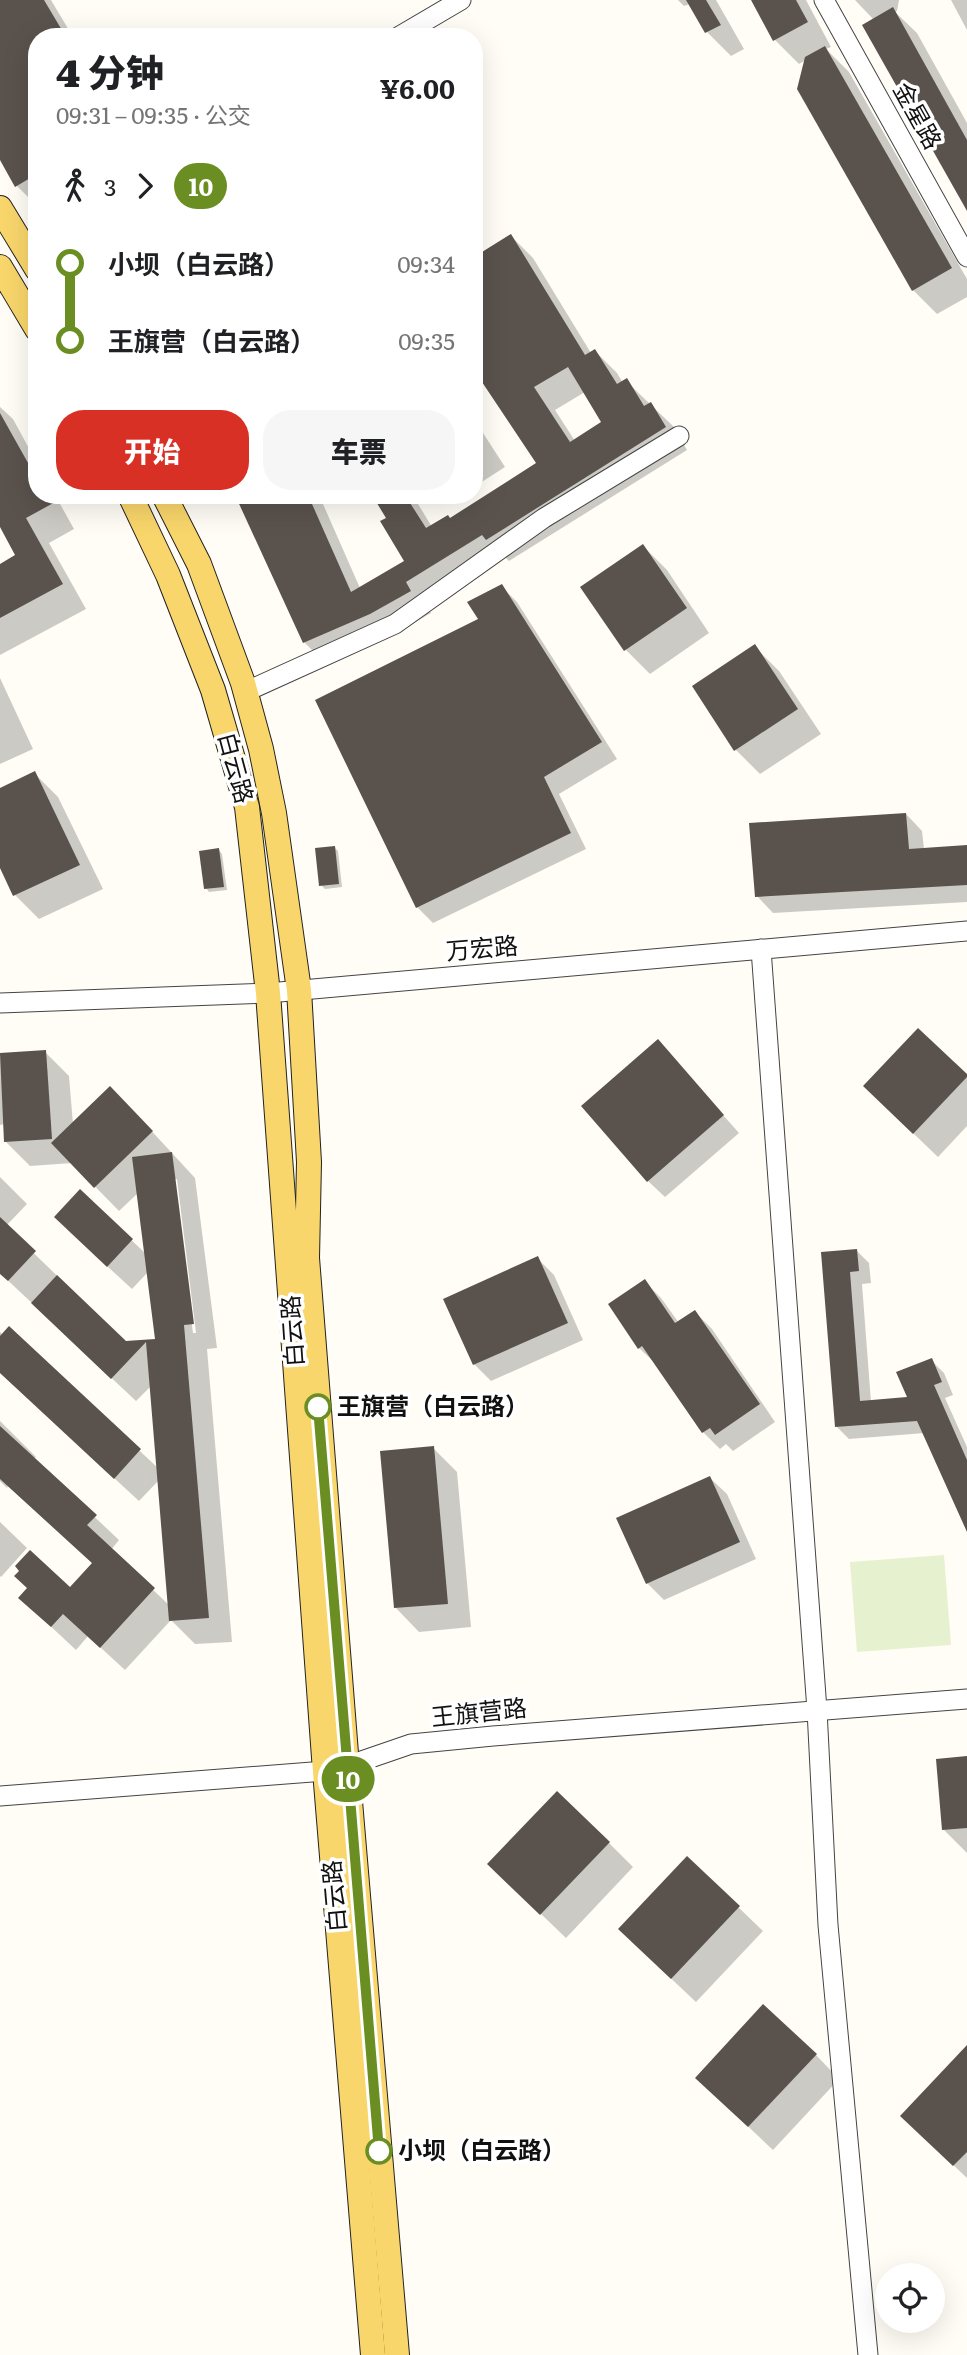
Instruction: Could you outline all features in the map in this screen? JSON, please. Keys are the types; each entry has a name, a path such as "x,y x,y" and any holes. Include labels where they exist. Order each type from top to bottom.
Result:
{"main road":[{"path":"0,208 28,248"},
{"path":"0,268 28,314"},
{"name":"白云路","path":"134,504 168,575 214,690 247,807 268,993 336,1768 397,2355"},
{"name":"白云路","path":"169,504 199,564 245,692 261,749 274,813 299,990 309,1162 307,1258 373,2355"}],"street":[{"path":"413,28 461,0"},
{"name":"金星路","path":"824,0 967,257"},
{"path":"245,692 395,624 544,518 679,436"},
{"name":"万宏路","path":"0,1003 268,993 967,932"},
{"path":"761,949 817,1710 828,1925 868,2355"},
{"name":"王旗营路","path":"0,1796 336,1768 411,1744 506,1734 967,1699"}],"green space":[{"path":"944,1555 951,1645 857,1652 850,1562"}],"building":[{"path":"0,0 44,0 61,28 28,28 28,179 15,187 0,160"},
{"path":"686,0 706,0 721,25 705,33"},
{"path":"751,0 796,0 808,22 773,41"},
{"path":"893,7 967,140 967,211 862,25"},
{"path":"825,46 952,268 912,291 797,89 805,57"},
{"path":"511,234 585,355 595,349 617,384 627,378 644,406 651,402 666,427 486,540 482,535 406,582 411,591 370,614 303,643 239,504 312,504 351,592 404,561 380,521 386,518 377,504 411,504 426,528 448,515 450,518 472,504 483,504 483,497 536,463 483,384 483,251","holes":["568,367 601,422 570,442 534,387"]},
{"path":"0,413 28,463 28,504 52,504 26,518 63,584 0,618 0,564 15,555 0,527"},
{"path":"643,544 687,608 624,651 580,587"},
{"path":"502,584 602,742 544,777 571,833 416,908 315,700 478,619 467,602"},
{"path":"755,644 798,709 734,751 692,686"},
{"path":"35,771 80,865 13,896 0,868 0,788"},
{"path":"906,813 909,849 967,845 967,885 755,897 749,823"},
{"path":"335,846 339,884 319,886 315,848"},
{"path":"219,848 224,887 204,889 199,851"},
{"path":"918,1028 967,1074 967,1077 913,1134 863,1086"},
{"path":"658,1039 724,1115 647,1182 581,1106"},
{"path":"46,1050 52,1139 4,1142 0,1053"},
{"path":"110,1086 153,1131 94,1188 51,1143"},
{"path":"172,1152 194,1324 184,1325 209,1618 169,1621 146,1342 111,1379 31,1303 57,1275 126,1341 155,1339 132,1157"},
{"path":"80,1189 133,1239 107,1267 54,1217"},
{"path":"0,1217 36,1251 8,1281 0,1274"},
{"path":"857,1249 859,1271 850,1272 860,1401 907,1397 896,1372 932,1358 942,1382 934,1385 967,1460 967,1532 917,1421 835,1427 821,1252"},
{"path":"538,1256 568,1323 473,1365 443,1299"},
{"path":"645,1279 675,1323 695,1310 760,1404 715,1435 710,1428 702,1433 642,1346 638,1349 608,1304"},
{"path":"9,1326 141,1449 114,1479 0,1373 0,1336"},
{"path":"0,1426 97,1515 87,1525 155,1588 100,1648 63,1614 51,1627 18,1598 27,1588 14,1576 19,1571 15,1566 30,1550 70,1587 92,1563 0,1479"},
{"path":"434,1446 448,1604 394,1608 380,1451"},
{"path":"710,1476 740,1542 646,1584 616,1518"},
{"path":"967,1756 967,1828 942,1830 936,1759"},
{"path":"557,1791 610,1842 540,1915 487,1864"},
{"path":"687,1856 740,1906 671,1979 618,1929"},
{"path":"763,2004 817,2054 748,2127 695,2078"},
{"path":"967,2045 967,2152 953,2166 900,2116"}],"bus line":[{"name":"10","path":"318,1407 379,2151"}],"place":[{"name":"王旗营（白云路）","path":"318,1407"},
{"name":"小坝（白云路）","path":"379,2151"}]}
